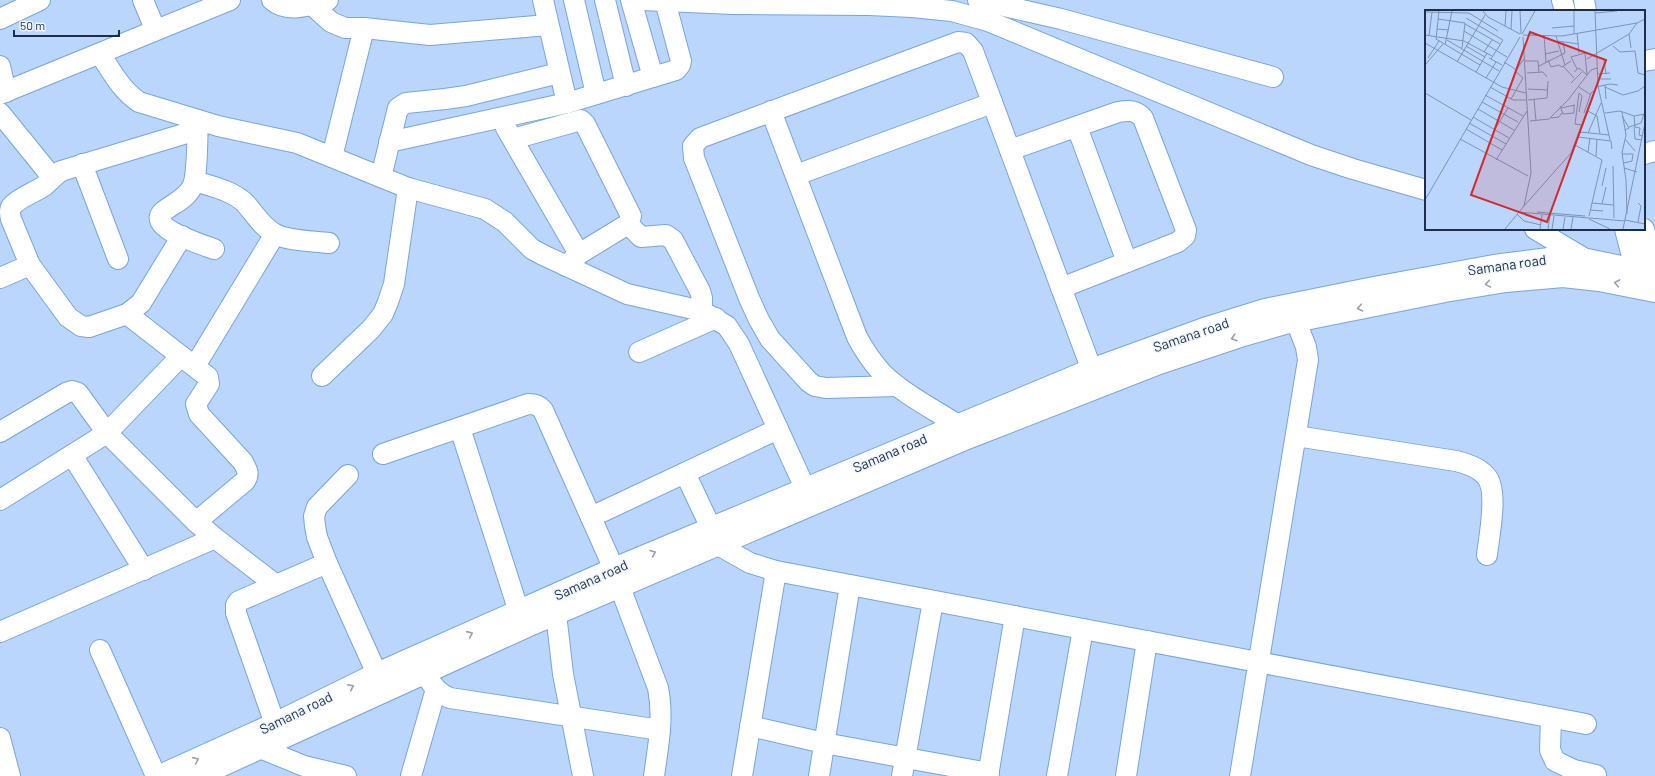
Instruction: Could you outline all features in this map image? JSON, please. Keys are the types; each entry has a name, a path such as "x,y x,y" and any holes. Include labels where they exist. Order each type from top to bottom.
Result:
{"main road":[{"name":"Samana road","path":"160,776 275,724 377,674 519,612 617,578 715,537 967,438 1204,329 1265,310 1494,266 1549,259 1587,260 1648,279"},
{"name":"Samana road","path":"715,537 805,488 958,425 1095,378 1159,363 1232,338 1296,321 1445,291 1532,278 1563,276 1599,280 1648,279"},
{"name":"Samana road","path":"198,776 260,748 430,681 556,614 617,578"}],"street":[{"path":"0,19 5,15 40,0"},
{"path":"143,0 155,29"},
{"path":"0,66 3,93 100,54 155,29 198,6 230,0"},
{"path":"272,0 281,6 290,8 320,2 338,26 345,28 364,28 430,35 548,25"},
{"path":"543,0 567,103"},
{"path":"574,0 596,94"},
{"path":"605,0 626,86"},
{"path":"631,0 653,77"},
{"path":"642,0 732,2 870,2 952,11 988,21 1311,155 1425,190"},
{"path":"978,0 1061,19 1273,77"},
{"path":"1562,0 1565,10"},
{"path":"389,142 567,103 676,70 681,61 665,1"},
{"path":"332,157 364,28"},
{"path":"897,386 826,388 815,386 809,382 770,339 749,298 694,158 693,146 700,138 958,42 966,43 970,46 1095,378"},
{"path":"100,54 128,95 139,102 198,125 297,143 408,188 485,209 505,222 532,249 573,260 627,294 709,315 727,326 739,344 805,488"},
{"path":"1645,61 1655,59"},
{"path":"381,177 398,108 406,103 466,96 559,73"},
{"path":"796,175 992,103"},
{"path":"771,111 857,337 866,353 882,373 897,386 958,425"},
{"path":"1010,150 1118,112 1127,111 1139,113 1143,118 1186,230 1185,236 1178,242 1061,288"},
{"path":"0,113 52,176"},
{"path":"501,118 513,139 573,260"},
{"path":"513,139 577,120 583,122 631,216 628,224 573,260"},
{"path":"182,236 141,303 127,314 95,326 81,326 68,317 30,266 11,219 10,211 11,207 44,186 52,176 61,171 198,125"},
{"path":"198,125 195,181 188,194 160,215 161,224 182,236 214,248"},
{"path":"1077,127 1127,262"},
{"path":"1645,154 1655,151"},
{"path":"82,164 118,259"},
{"path":"195,181 226,190 236,196 268,229 275,234 329,243"},
{"path":"322,376 372,329 383,314 394,284 408,188"},
{"path":"628,224 641,237 666,235 673,240 700,291 709,315"},
{"path":"1537,230 1587,260"},
{"path":"1625,230 1648,279"},
{"path":"1644,230 1648,279"},
{"path":"0,500 107,433 188,361 275,234"},
{"path":"0,278 30,266"},
{"path":"127,314 208,377 208,388 196,404 199,414 242,462 247,470 248,476 244,481 196,522"},
{"path":"639,352 709,315"},
{"path":"1240,776 1308,360 1306,347 1296,321"},
{"path":"0,432 66,393 66,386 81,397 107,433 196,522 276,585"},
{"path":"383,454 528,404 536,404 540,406 617,578 658,688 661,704 660,730 654,776"},
{"path":"460,428 519,612"},
{"path":"591,517 778,429"},
{"path":"1296,436 1456,461 1479,470 1487,477 1492,487 1492,504 1487,555"},
{"path":"72,455 144,570"},
{"path":"685,473 715,537 750,563 776,571 1586,724"},
{"path":"348,475 321,501 315,511 314,516 317,537 327,563 377,674"},
{"path":"0,632 215,538"},
{"path":"275,724 236,613 236,605 239,601 327,563"},
{"path":"742,776 776,571"},
{"path":"819,776 850,585"},
{"path":"904,767 933,601"},
{"path":"556,614 559,650 570,716 583,776"},
{"path":"750,726 824,742 904,767 988,775 1015,616"},
{"path":"1057,776 1082,629"},
{"path":"1126,776 1147,641"},
{"path":"100,650 156,776"},
{"path":"430,681 443,696 450,698 660,730"},
{"path":"411,776 430,681"},
{"path":"1551,718 1550,750 1555,761 1574,770 1596,775"},
{"path":"0,738 10,776"},
{"path":"260,748 304,766 346,776"}]}
